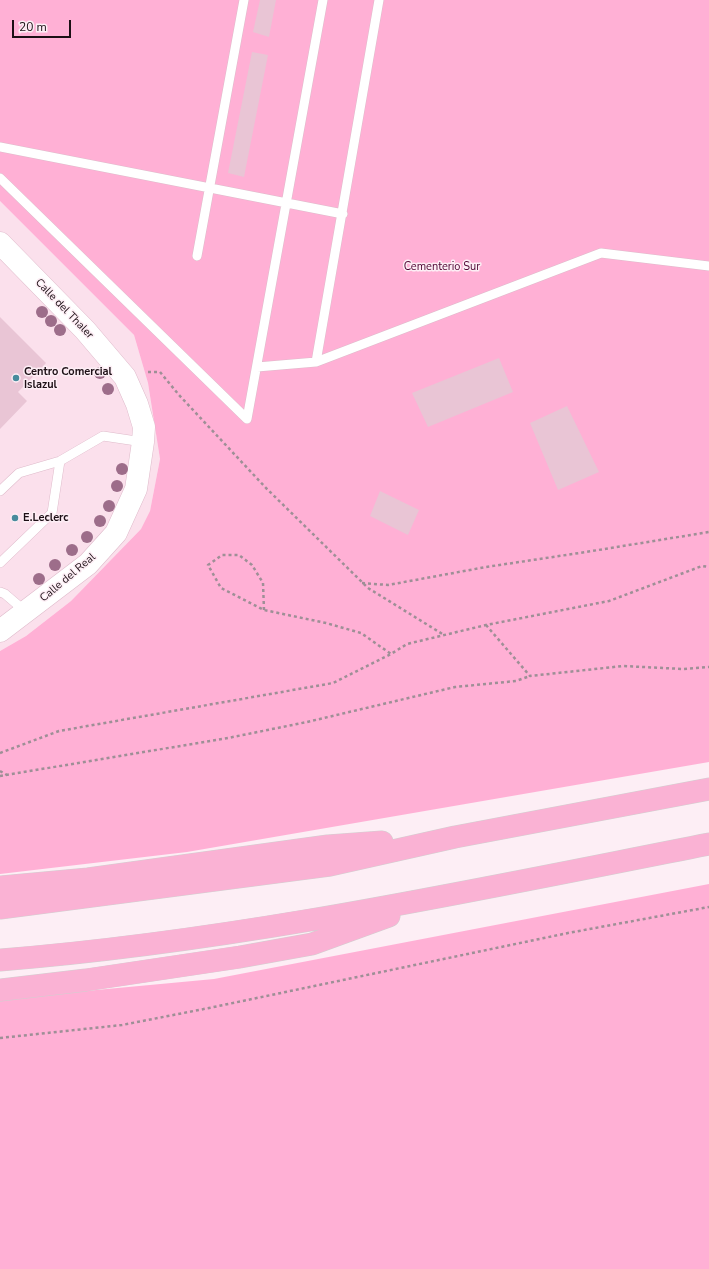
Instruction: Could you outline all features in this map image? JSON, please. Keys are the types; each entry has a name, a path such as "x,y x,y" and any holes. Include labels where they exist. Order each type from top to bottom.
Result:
{"highway":[{"path":"0,908 330,865 455,838 709,789"},
{"path":"0,887 88,879 328,846 455,838"},
{"path":"0,960 70,955 239,932 447,896 709,844"},
{"path":"0,990 102,978 240,957 312,944 447,896"}],"street":[{"name":"Calle del Thaler","path":"0,243 85,330 125,377"},
{"name":"Calle del Real","path":"0,631 88,564 116,533 136,489 144,427 137,404 125,377"}],"lane":[{"path":"197,256 244,0"},
{"path":"0,178 247,419 323,0"},
{"path":"316,362 343,214 379,0"},
{"path":"0,147 343,214"},
{"path":"257,367 316,362 601,253 709,266"},
{"path":"0,491 19,473 60,461 103,436 143,442"},
{"path":"0,563 52,513 60,461"},
{"path":"0,592 26,612"}],"path":[{"path":"148,372 160,372 179,395 266,488 362,583 444,635"},
{"path":"362,583 388,586 486,567 709,532"},
{"path":"264,610 263,583 252,565 239,554 222,555 208,565 221,588 264,610 326,623 361,633 391,654"},
{"path":"0,753 59,731 333,683 391,654 407,644 486,625 609,601 702,566 709,567"},
{"path":"486,625 530,676"},
{"path":"0,776 228,738 307,722 455,687 516,681 530,676 623,666 683,670 709,667"},
{"path":"0,771 7,775"},
{"path":"0,1038 129,1023 224,1005 568,933 709,908"}],"shaded area":[{"path":"0,201 134,335 148,383 160,459 150,511 141,529 71,601 26,636 0,651"}],"green space":[{"name":"Cementerio Sur","path":"0,0 709,0 709,762 187,852 0,874 0,651 26,636 71,601 141,529 150,511 160,459 148,383 134,335 0,201"},
{"path":"709,884 709,1269 0,1269 0,999 214,979"}],"building":[{"path":"260,0 276,0 269,37 253,32"},
{"path":"252,52 268,55 244,177 228,173"},
{"name":"Centro Comercial Islazul","path":"0,317 46,363 18,392 27,401 0,429"},
{"path":"499,358 513,392 428,427 412,393"},
{"path":"567,406 599,472 558,490 530,423"},
{"path":"380,491 419,510 408,535 370,516"}],"place":[{"name":"Centro Comercial Islazul","path":"16,378"},
{"name":"E.Leclerc","path":"15,518"}]}
